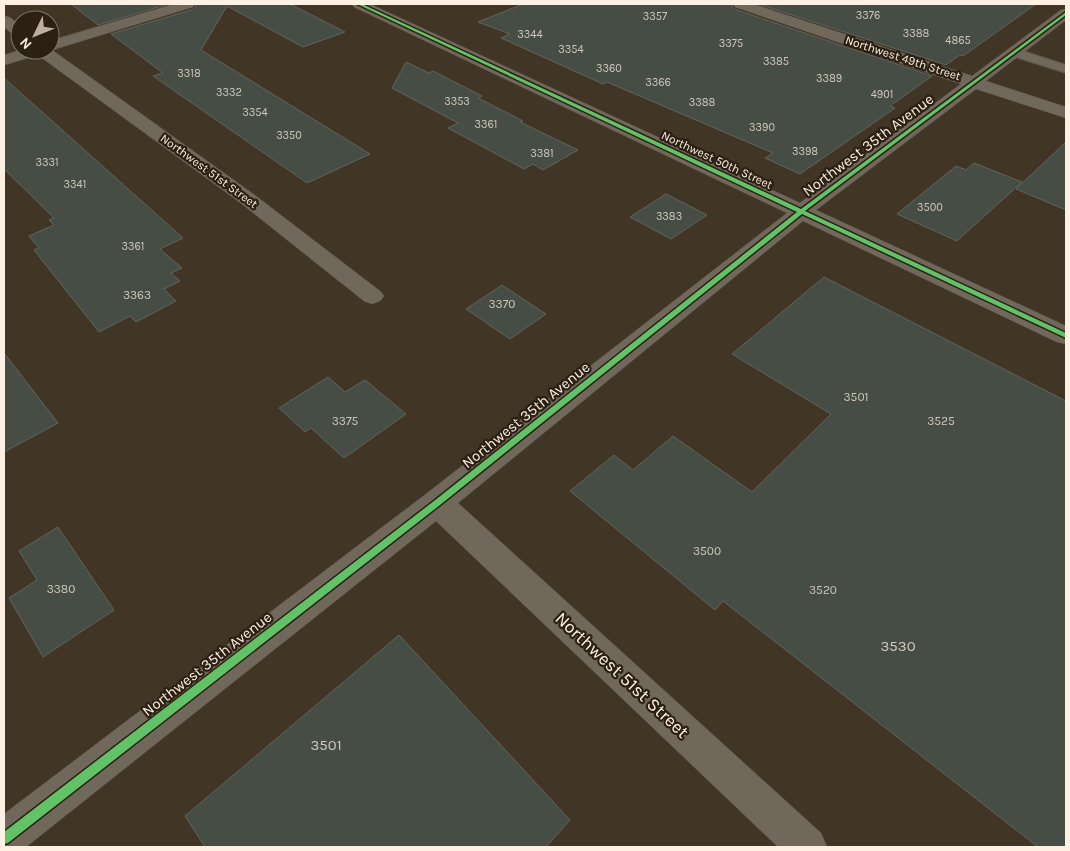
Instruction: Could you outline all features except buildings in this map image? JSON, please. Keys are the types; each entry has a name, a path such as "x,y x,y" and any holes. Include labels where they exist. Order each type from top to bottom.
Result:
{"street":[{"path":"60,43 188,4"},
{"name":"Northwest 50th Street","path":"359,4 1066,336"},
{"name":"Northwest 49th Street","path":"740,4 1066,113"},
{"name":"Northwest 35th Avenue","path":"4,839 437,503 801,212 1066,13"},
{"name":"Northwest 51st Street","path":"54,60 249,200 372,296"},
{"name":"Northwest 51st Street","path":"437,503 807,847"}],"lane":[{"path":"1014,52 1066,69"}],"cycle path":[{"path":"359,4 1066,336"},
{"path":"4,839 437,503 801,212 1066,13"}]}
